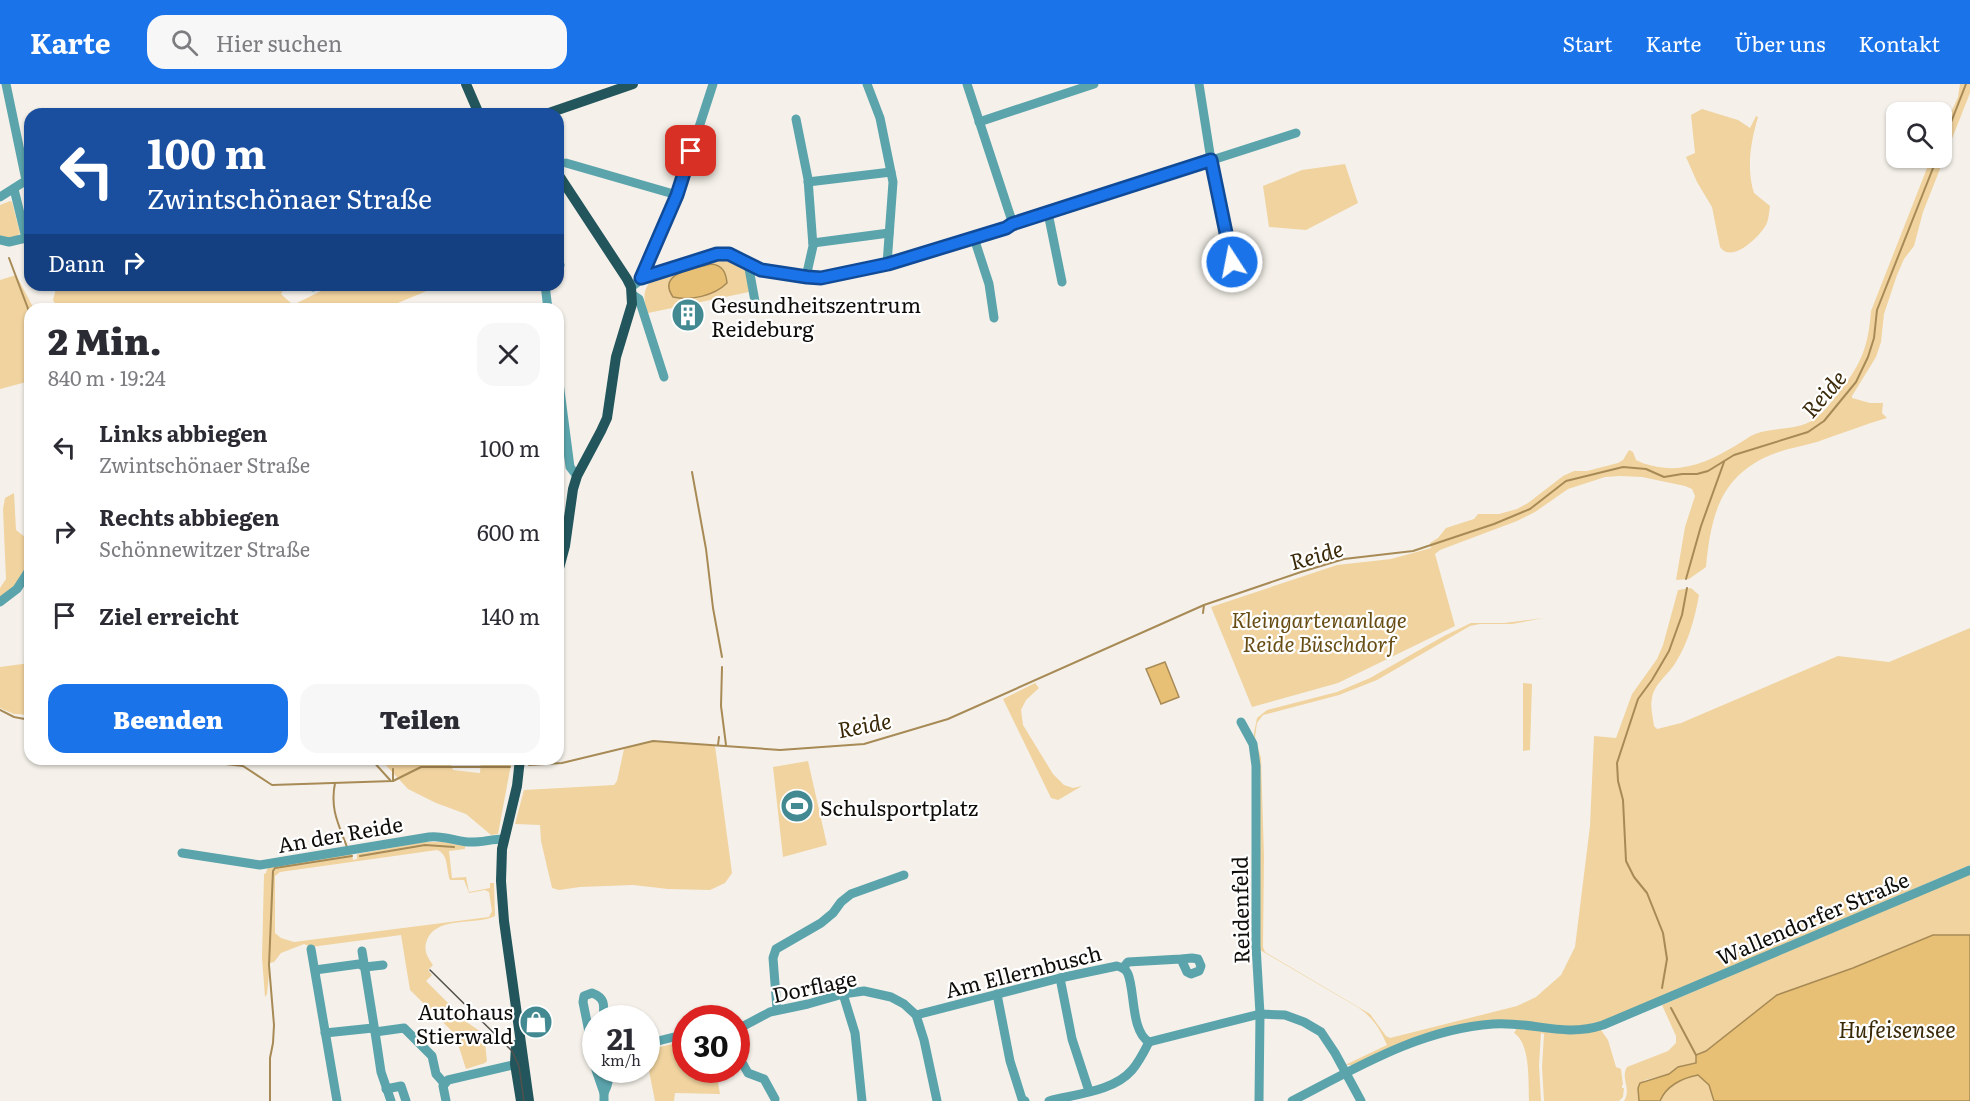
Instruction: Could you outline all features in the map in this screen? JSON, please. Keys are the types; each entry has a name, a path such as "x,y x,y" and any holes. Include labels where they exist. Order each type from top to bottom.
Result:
{"main road":[{"path":"466,84 476,108"},
{"path":"563,108 633,84"},
{"path":"564,183 632,291 630,315 616,357 607,418 577,476 570,505 564,550"},
{"path":"519,765 517,786 503,839 501,868 502,900 516,1006 521,1101"},
{"path":"520,1063 529,1101"}],"street":[{"path":"6,84 24,162"},
{"path":"664,377 639,299 632,291 641,278 677,195 713,84"},
{"path":"867,84 880,118 893,182 888,264"},
{"path":"967,84 1012,224"},
{"path":"979,122 1094,84"},
{"path":"1199,84 1211,160 1232,262"},
{"path":"796,118 808,182 813,243 807,277"},
{"path":"641,278 717,254 729,254 761,270 821,278 888,264 1296,133"},
{"path":"566,163 677,195"},
{"path":"808,182 891,172"},
{"path":"0,197 24,182"},
{"path":"14,189 24,224"},
{"path":"1048,213 1062,282"},
{"path":"813,243 890,233"},
{"path":"974,238 989,284 994,318"},
{"path":"0,240 9,242 24,239"},
{"path":"748,263 756,307"},
{"path":"564,420 570,466 577,476"},
{"path":"0,602 16,589 24,577"},
{"name":"Reidenfeld","path":"1241,722 1253,744 1256,766 1259,1101"},
{"name":"An der Reide","path":"182,854 261,865 436,836 470,843 503,839"},
{"name":"Wallendorfer Straße","path":"1292,1101 1380,1055 1411,1043 1478,1025 1513,1024 1570,1031 1583,1030 1610,1022 1970,870"},
{"path":"777,1010 773,958 776,949 821,923 851,894 904,875"},
{"path":"311,949 337,1101"},
{"path":"362,951 381,1072 391,1101"},
{"path":"1123,968 1128,962 1181,959"},
{"path":"315,970 358,964 365,967 383,965"},
{"name":"Am Ellernbusch","path":"916,1015 1060,978 1117,966 1123,968 1128,974 1135,1013 1144,1040 1149,1042"},
{"path":"1060,978 1072,1039 1089,1091"},
{"name":"Dorflage","path":"750,1023 777,1010 864,991 891,997 904,1004 916,1015"},
{"path":"584,1005 584,996 592,993 602,998 604,1005"},
{"path":"843,994 855,1033 862,1101"},
{"path":"997,994 1010,1061 1022,1099 1025,1101"},
{"path":"1049,1101 1118,1081 1131,1072 1149,1042 1260,1014 1285,1015 1321,1032 1361,1101"},
{"path":"916,1015 924,1040 937,1101"},
{"path":"325,1034 404,1028 432,1056 436,1074 444,1083"},
{"path":"444,1083 451,1079 520,1063"},
{"path":"750,1074 764,1079 775,1099"},
{"path":"444,1083 446,1101"},
{"path":"386,1089 401,1086 406,1101"}],"green space":[{"path":"1960,84 1970,84 1970,93 1952,139 1952,110 1958,97"},
{"path":"1702,109 1738,120 1750,128 1756,116 1758,117 1752,145 1750,174 1754,193 1770,206 1763,230 1752,242 1738,251 1725,251 1720,247 1712,207 1686,157 1695,153 1691,115"},
{"path":"1345,164 1358,203 1306,230 1269,227 1263,186 1302,170"},
{"name":"Kleingartenanlage Reide Büschdorf","path":"1927,168 1940,168 1923,212 1914,246 1904,259 1897,275 1884,314 1881,342 1876,357 1852,396 1852,398 1870,403 1883,403 1882,413 1887,418 1817,442 1776,453 1757,461 1743,472 1731,484 1716,513 1711,530 1706,567 1689,579 1676,580 1685,527 1695,496 1692,489 1642,477 1605,477 1568,489 1535,512 1517,521 1440,550 1435,554 1455,626 1338,683 1252,707 1211,607 1337,565 1391,559 1431,548 1430,543 1438,538 1446,528 1474,519 1478,514 1499,514 1517,509 1563,476 1574,471 1587,471 1618,463 1623,460 1629,450 1633,452 1636,460 1647,464 1679,468 1698,464 1717,456 1755,434 1809,422 1828,406 1858,365 1868,336 1871,311"},
{"path":"10,201 20,233 13,237 0,238 0,205"},
{"path":"725,256 742,265 749,292 648,313 645,294 647,286 654,278 712,257"},
{"path":"16,275 31,303 24,303 24,383 0,389 0,280"},
{"path":"55,291 283,291 281,294 291,303 55,303 53,300"},
{"path":"321,291 427,291 398,303 297,303"},
{"path":"14,493 16,530 24,536 24,572 14,588 0,598 0,588 6,579 3,509 5,498"},
{"path":"1691,588 1699,595 1687,639 1676,662 1653,693 1651,708 1654,726 1657,729 1681,723 1838,656 1889,662 1970,628 1970,865 1603,1021 1578,1027 1490,1020 1354,1065 1345,1065 1387,1045 1376,1024 1359,1008 1260,950 1253,738 1257,718 1267,710 1337,692 1370,678 1471,623 1504,623 1544,618 1512,624 1470,626 1377,680 1339,695 1263,715 1257,723 1255,737 1261,758 1264,856 1263,947 1265,952 1370,1014 1390,1038 1517,1006 1536,997 1561,975 1575,947 1590,826 1594,736 1616,738 1632,694 1657,659 1663,645 1678,590"},
{"path":"24,664 24,715 14,714 0,708 0,667"},
{"path":"1035,683 1039,688 1026,700 1021,710 1023,725 1053,774 1064,785 1073,788 1082,786 1058,800 1051,798 1003,699"},
{"path":"1523,683 1532,684 1530,750 1523,751"},
{"path":"653,741 715,746 732,873 725,883 710,890 633,885 559,890 552,888 541,841 540,825 515,824 524,790 614,785 617,781 624,749"},
{"name":"Schulsportplatz","path":"808,761 827,845 783,857 773,767"},
{"path":"386,765 451,765 453,770 480,773 481,765 511,765 498,834 491,835 466,814 408,789"},
{"path":"423,842 465,845 465,849 449,851 452,878 466,877 469,892 490,888 490,883 494,883 495,916 437,928 430,934 426,943 427,955 433,965 428,970 432,975 426,981 468,1023 484,1034 484,1037 480,1038 482,1043 485,1043 487,1061 485,1063 466,1069 457,1041 460,1039 410,990 401,935 311,947 304,944 281,953 274,962 270,963 265,997 262,958 264,874 268,866 352,853 353,860 357,859 357,854","holes":["437,850 444,855 450,880 464,880 469,893 485,890 489,892 492,911 489,917 294,942 281,938 275,933 275,876 280,872"]},
{"path":"1970,874 1970,935 1933,935 1853,968 1777,995 1706,1051 1696,1055 1696,1063 1678,1067 1670,1074 1645,1080 1638,1088 1639,1101 1624,1101 1627,1092 1625,1071 1627,1067 1668,1051 1676,1043 1676,1036 1662,1005"},
{"path":"1517,1028 1601,1030 1608,1040 1616,1067 1621,1069 1623,1097 1619,1101 1544,1101 1542,1067 1544,1034 1541,1033 1539,1065 1541,1101 1529,1101 1526,1054 1519,1038 1514,1033"},
{"path":"672,1044 672,1083 718,1083 720,1094 675,1093 674,1101 655,1101 651,1083 660,1083 660,1047"},
{"path":"1698,1075 1709,1085 1714,1101 1660,1101 1675,1083"}],"water":[{"path":"711,264 723,270 727,283 702,296 673,297 669,289 673,277 687,270"},
{"path":"1165,662 1179,697 1161,704 1146,669"},
{"name":"Hufeisensee","path":"1933,935 1970,935 1970,1101 1714,1101 1709,1085 1698,1075 1675,1083 1660,1101 1639,1101 1640,1083 1669,1074 1678,1067 1696,1063 1696,1055 1706,1051 1777,995 1853,968"}],"waterway":[{"name":"Reide","path":"1952,120 1966,84"},
{"name":"Reide","path":"564,763 653,741 780,750 864,744 948,719 1204,605 1344,559 1413,551 1494,524 1530,509 1566,481 1623,467 1646,469 1664,477 1697,474 1708,471 1734,455 1808,432 1824,421 1856,382 1868,357 1874,338 1877,310 1933,168"},
{"path":"9,258 26,303"},
{"path":"1686,579 1701,526 1724,462"},
{"path":"692,472 722,657"},
{"path":"1662,988 1667,959 1663,933 1647,893 1634,877 1626,861 1623,800 1618,781 1617,763 1638,699 1669,651 1682,615 1687,588"},
{"name":"Reide","path":"1203,613 1204,605"},
{"path":"722,667 721,706 726,745"},
{"name":"Reide","path":"0,710 24,719"},
{"path":"718,745 719,737"},
{"name":"Reide","path":"234,765 243,766 272,785 393,781 421,767 510,767"},
{"path":"376,765 390,780"},
{"path":"393,769 393,781"},
{"path":"335,783 334,808 347,847"},
{"path":"360,856 425,845 454,847"},
{"path":"270,1101 270,1058 274,1025 269,965 273,871 275,868 352,856"},
{"path":"1671,1008 1696,1055"}],"tram line":[{"path":"430,970 512,1051 519,1066 524,1101"}],"place":[{"name":"Gesundheitszentrum Reideburg","path":"688,315"},
{"name":"Schulsportplatz","path":"797,806"},
{"name":"Autohaus Stierwald","path":"536,1022"}],"route":[{"path":"691,151 677,195 641,278 717,254 729,254 761,270 821,278 888,264 1006,228 1012,224 1211,160 1232,262"}]}
